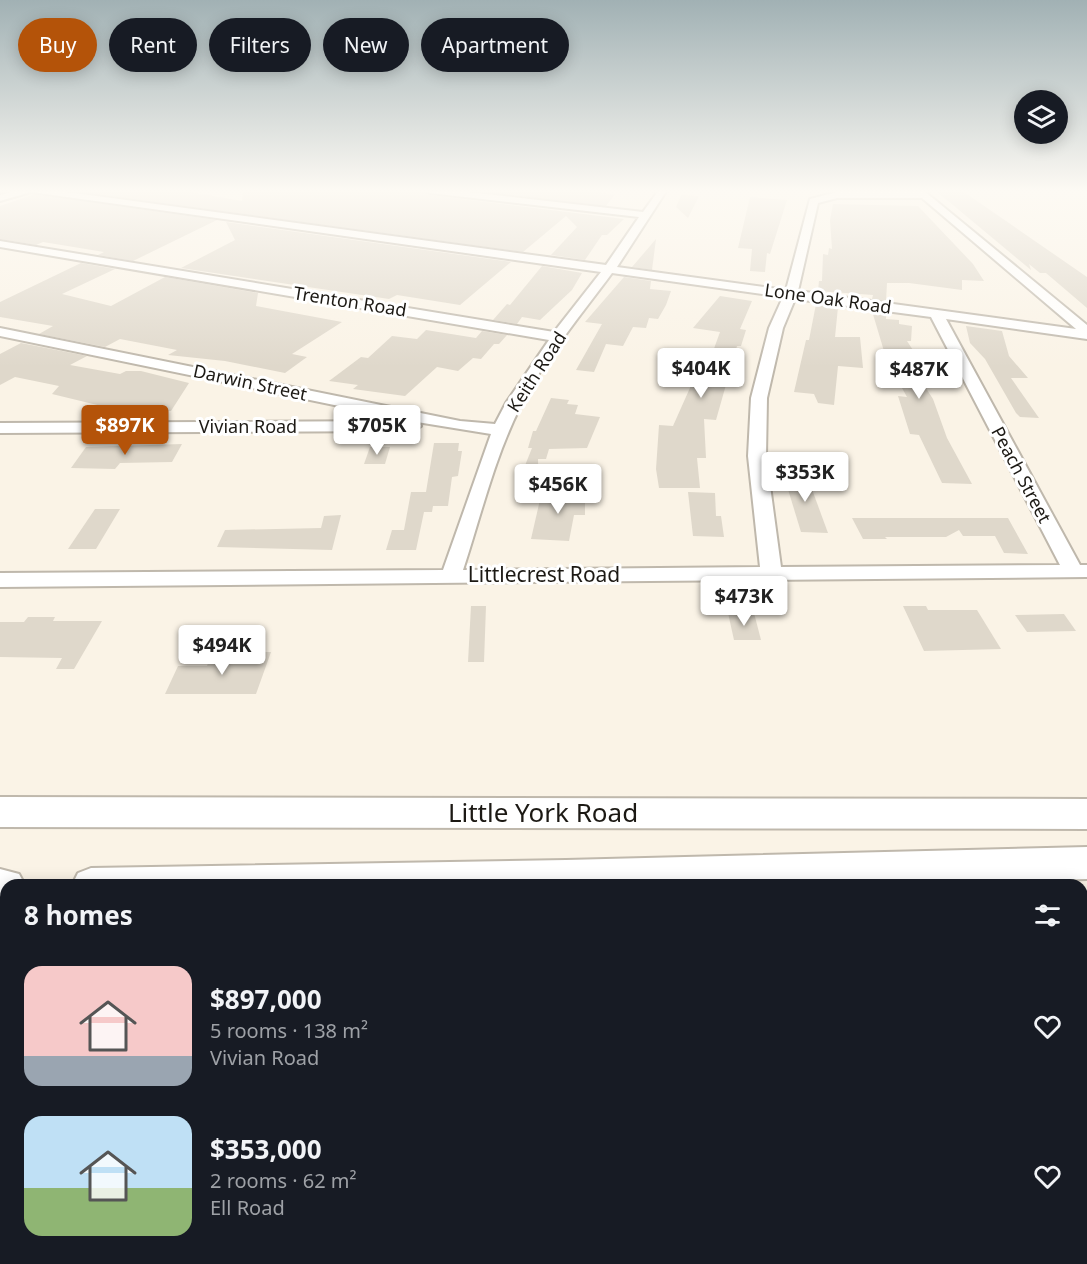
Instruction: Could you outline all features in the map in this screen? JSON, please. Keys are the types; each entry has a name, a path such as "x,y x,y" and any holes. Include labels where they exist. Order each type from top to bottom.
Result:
{"main road":[{"name":"Little York Road","path":"0,812 1087,813"},
{"path":"447,879 1087,863"}],"street":[{"name":"Trenton Road","path":"30,249 558,337"},
{"name":"Lone Oak Road","path":"463,249 1087,333"},
{"name":"Keith Road","path":"451,576 501,430 514,403 558,337 622,249"},
{"path":"773,574 768,561 769,549 760,489 757,426 759,398 776,328 791,294 802,249"},
{"path":"989,249 1087,333"},
{"name":"Peach Street","path":"936,314 1080,572"},
{"name":"Darwin Street","path":"0,332 460,426 501,430"},
{"name":"Vivian Road","path":"0,428 460,426"},
{"name":"Littlecrest Road","path":"0,580 1080,572"}],"building":[{"path":"86,249 158,249 133,261 98,255 104,252"},
{"path":"218,249 418,249 511,262 460,305 397,295 389,299 181,268"},
{"path":"501,249 527,249 523,252"},
{"path":"557,249 592,249 585,260 551,255"},
{"path":"647,249 655,249 652,270 632,267"},
{"path":"752,249 772,249 770,254 767,253 765,272 750,271"},
{"path":"829,249 959,249 973,264 984,281 962,280 962,290 909,283 887,283 886,301 872,299 873,295 818,291 819,281 822,281 823,254 828,255"},
{"path":"1006,249 1046,249 1087,277 1087,308 1046,273 1040,273 1029,264 1031,270"},
{"path":"81,263 115,269 62,294 111,306 165,277 258,293 256,306 342,322 292,354 307,357 285,373 225,361 168,355 177,350 120,339 105,347 39,334 53,326 0,317 0,302"},
{"path":"542,266 582,273 572,290 540,320 522,317 517,324 493,320 507,304 510,305"},
{"path":"624,277 651,281 650,289 671,291 666,305 658,319 649,318 646,328 633,327 623,346 606,344 594,372 576,370 602,324 585,322"},
{"path":"720,296 752,301 740,329 746,330 741,346 737,346 716,420 704,419 706,458 697,458 700,488 659,488 656,469 659,425 673,426 693,381 700,382 707,368 720,332 693,328"},
{"path":"816,304 838,307 835,337 860,337 863,368 838,366 834,405 818,403 814,394 794,392 806,340 809,340"},
{"path":"872,311 886,313 886,319 899,320 899,324 912,326 911,341 907,341 924,367 912,367 933,399 947,438 972,484 942,483 919,435 910,434 898,396 907,397 887,361"},
{"path":"966,326 1002,331 1009,356 1028,378 1011,378 1039,418 1020,417 1016,413 985,359 970,343"},
{"path":"426,330 476,338 482,331 507,335 499,344 494,344 481,359 473,358 458,371 437,367 405,396 353,389 358,385 329,381 361,357 368,358 392,336 417,339"},
{"path":"21,343 87,356 70,365 120,374 126,371 141,371 189,383 171,411 122,411 52,394 59,386 15,377 0,385 0,354"},
{"path":"551,398 569,400 567,404 578,405 575,414 600,417 587,448 549,449 546,459 538,459 539,502 523,502 522,473 532,448 528,448 533,431 536,431"},
{"path":"434,443 459,443 458,451 462,451 458,476 452,477 448,506 433,506 432,512 424,512 416,550 386,550 392,530 404,530 411,492 426,492"},
{"path":"182,444 172,462 120,463 115,469 71,468 86,447"},
{"path":"370,447 390,447 385,464 364,464"},
{"path":"783,473 806,473 828,533 801,532"},
{"path":"542,491 585,492 585,515 574,515 569,541 531,539"},
{"path":"688,492 715,493 716,516 721,516 724,537 693,536"},
{"path":"95,509 120,509 96,549 68,549"},
{"path":"341,515 332,550 217,547 225,530 321,528 324,516"},
{"path":"852,518 1008,518 1028,554 1004,553 995,536 963,536 959,530 946,537 863,539"},
{"path":"471,606 486,606 484,662 468,662"},
{"path":"903,606 926,606 928,610 977,610 1001,649 924,651"},
{"path":"728,613 754,613 761,640 734,640"},
{"path":"1064,614 1076,631 1027,632 1015,615"},
{"path":"28,617 55,617 53,621 102,621 74,669 56,669 62,658 0,657 0,622 24,622"},
{"path":"234,652 271,652 256,694 165,694 178,666 207,666 210,658 232,658"}]}
